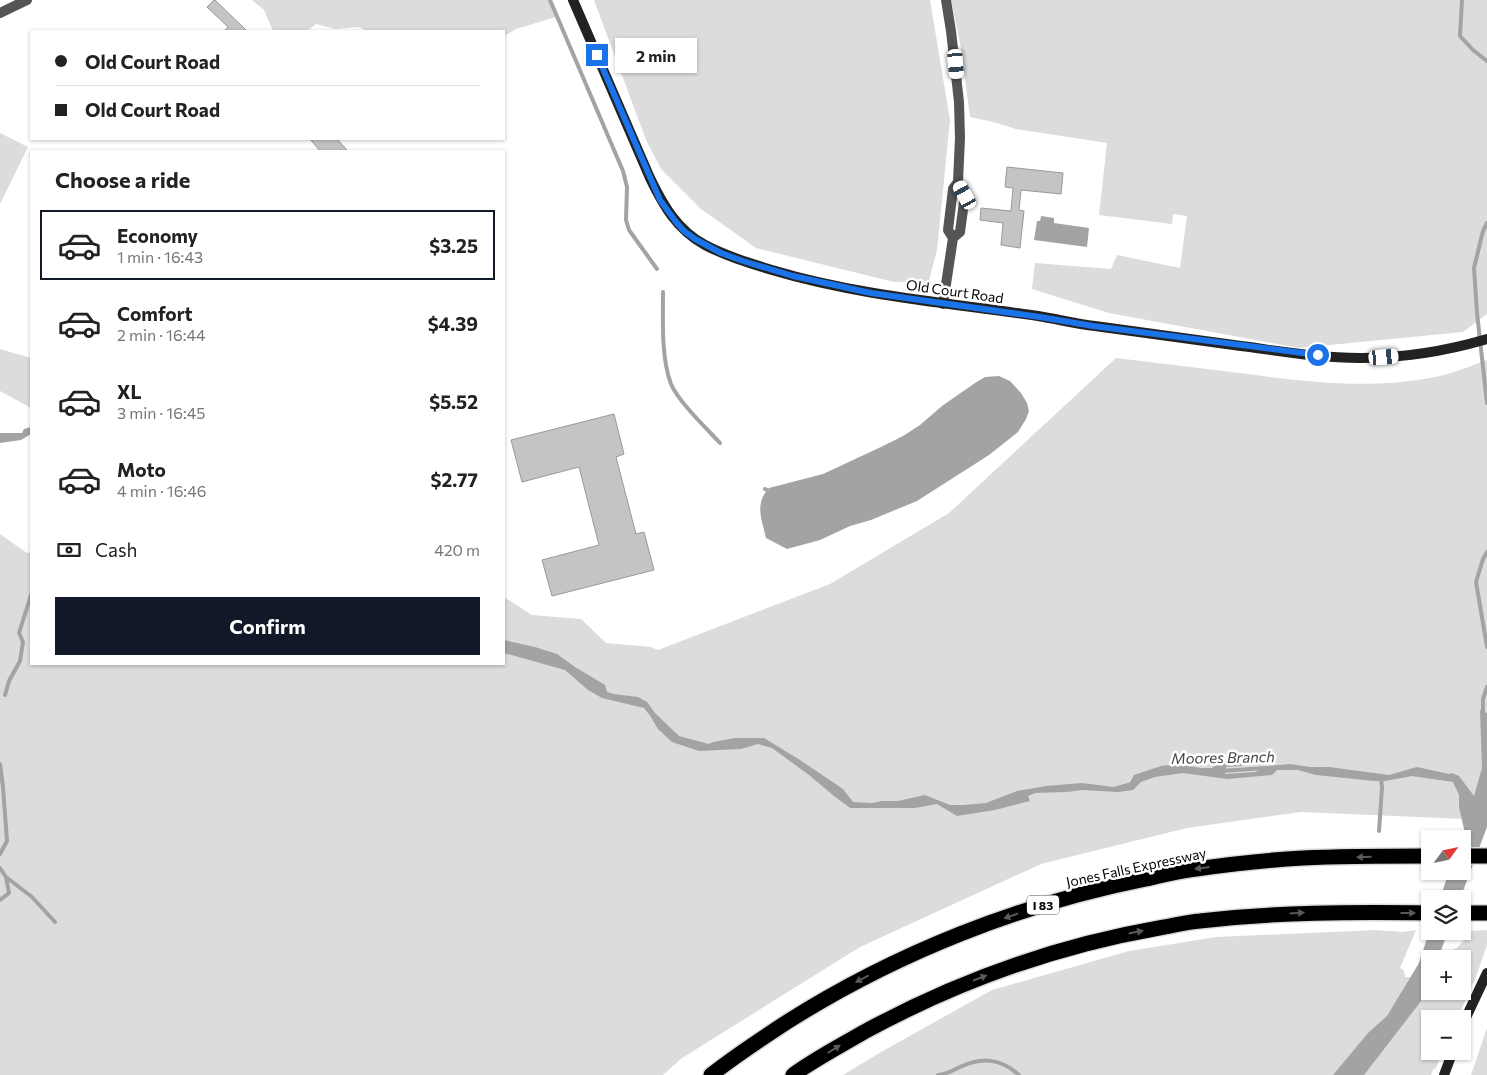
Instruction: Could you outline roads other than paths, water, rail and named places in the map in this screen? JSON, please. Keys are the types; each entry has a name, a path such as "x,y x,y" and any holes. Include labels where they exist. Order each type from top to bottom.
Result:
{"highway":[{"name":"Jones Falls Expressway","path":"711,1075 815,1004 918,952 964,932 1014,914 1114,886 1194,869 1303,858 1421,856"},
{"path":"1471,856 1487,856"},
{"path":"793,1075 865,1032 937,996 981,977 1084,944 1198,921 1255,915 1421,913"},
{"path":"1471,913 1487,913"}],"main road":[{"name":"Old Court Road","path":"573,0 660,200 684,231 721,253 793,276 871,293 1093,326 1332,357 1384,357 1434,351 1487,339"},
{"path":"1470,1010 1487,973"},
{"path":"1444,1075 1450,1060"}],"street":[{"path":"0,13 27,0"},
{"path":"943,304 953,238 948,230 953,189 958,182 960,138 956,64 946,0"}],"waterway":[{"path":"550,0 623,171 627,187 626,220 629,230 657,269"},
{"path":"1462,0 1460,36 1487,61"},
{"path":"1487,223 1483,231 1474,268 1487,403"},
{"path":"663,292 664,351 671,384 686,406 720,443"},
{"path":"1487,552 1476,582 1487,647"},
{"path":"5,695 9,681 20,661 23,642 19,633 30,598"},
{"path":"1483,714 1483,699 1487,687"},
{"path":"0,764 7,841 0,854"},
{"name":"Moores Branch","path":"1221,771 1266,768"},
{"path":"1379,831 1381,779"},
{"name":"Moores Branch","path":"1117,788 1132,784"},
{"path":"0,868 6,877 9,893 0,900"},
{"path":"6,877 32,897 55,922"},
{"path":"938,1075 968,1064 983,1061 998,1062 1019,1075"}]}
